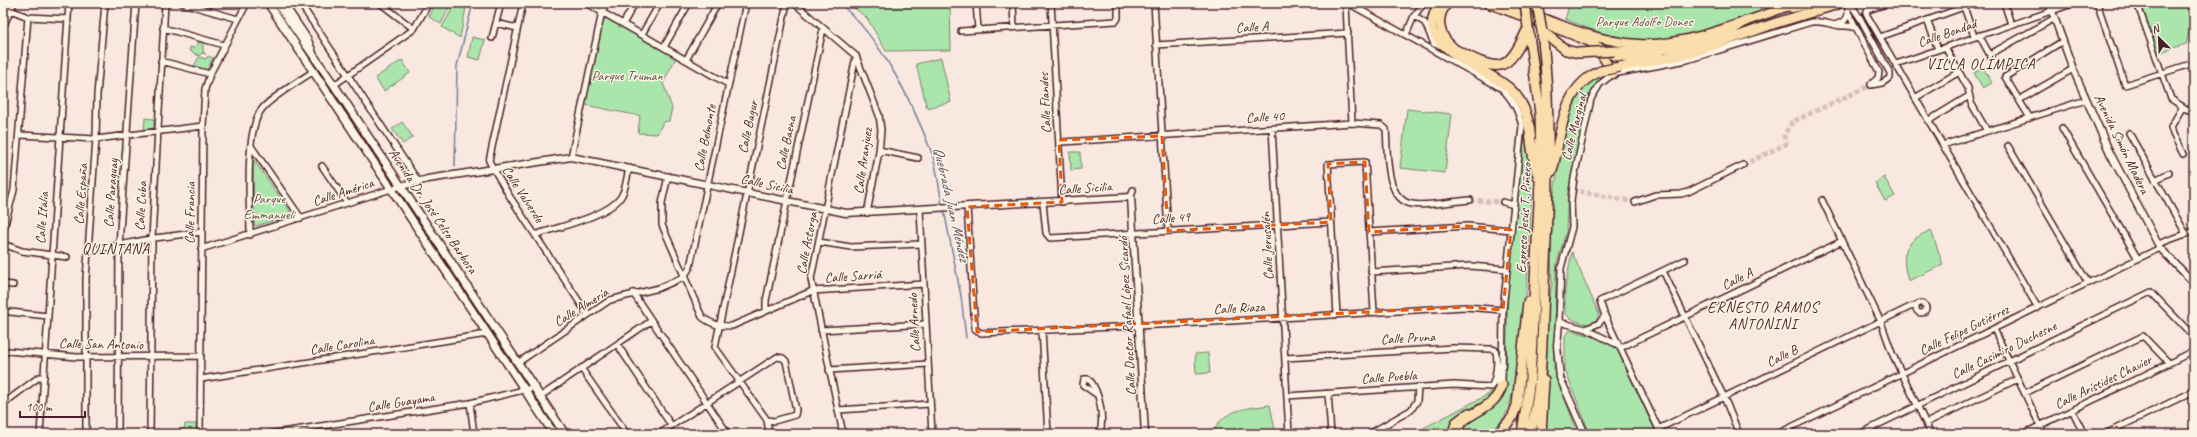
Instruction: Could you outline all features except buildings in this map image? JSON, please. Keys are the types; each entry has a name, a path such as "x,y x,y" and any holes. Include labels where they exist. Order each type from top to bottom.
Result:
{"highway":[{"name":"Expreso Jesús T. Piñero","path":"1525,3 1540,113 1544,182 1542,343 1532,434"},
{"name":"Expreso Jesús T. Piñero","path":"1522,434 1530,379 1535,263 1549,122 1542,31 1537,3"},
{"path":"1544,182 1570,100 1584,81 1600,71 1696,51 1773,24 1844,3"},
{"path":"1542,31 1566,50 1578,53 1654,50 1680,46 1728,31 1746,21"},
{"path":"1456,50 1478,62 1490,65 1502,64 1510,60 1517,53 1528,28"},
{"path":"1462,60 1510,88 1519,98 1529,125 1534,166 1544,182"},
{"path":"1498,434 1512,418 1517,405 1526,312 1535,263"},
{"path":"1541,434 1544,392 1542,343"},
{"path":"1494,434 1503,426 1511,412 1520,384"},
{"path":"1456,434 1460,424 1490,404 1496,398 1497,386"}],"main road":[{"name":"Avenida Dr. José Celso Barbosa","path":"268,3 554,434"},
{"name":"Avenida Dr. José Celso Barbosa","path":"278,3 511,352 536,387 565,434"},
{"path":"1439,3 1433,14 1432,26 1436,37 1443,46 1462,60"},
{"path":"1448,3 1442,12 1440,30 1445,41 1456,50"},
{"path":"1487,3 1565,32 1614,56 1650,57 1701,45 1792,14 1844,3"},
{"path":"1505,3 1590,35 1617,42 1640,44 1685,38 1746,21 1798,3"},
{"path":"1778,10 1815,3"},
{"path":"1596,46 1613,74"},
{"path":"487,334 494,334 511,352"},
{"path":"1452,434 1456,422 1488,402 1496,393 1497,386"}],"street":[{"path":"3,27 14,3"},
{"name":"Calle Italia","path":"40,434 69,3"},
{"name":"Calle España","path":"86,434 86,279 96,139 97,95 105,3"},
{"name":"Calle Paraguay","path":"118,434 119,245 136,3"},
{"name":"Calle Cuba","path":"150,434 152,238 165,3"},
{"path":"182,3 238,19"},
{"name":"Calle Francia","path":"200,434 203,126 206,89 210,74 247,3"},
{"path":"284,3 308,39 314,56"},
{"path":"300,3 418,181"},
{"path":"380,3 414,29"},
{"path":"334,85 414,29 429,3"},
{"path":"492,38 501,3"},
{"name":"Calle Valverde","path":"523,3 489,161 535,235 588,315"},
{"path":"586,3 728,84"},
{"path":"571,157 602,12 606,3"},
{"path":"623,24 635,3"},
{"path":"642,34 660,3"},
{"path":"664,47 689,3"},
{"path":"686,60 718,3"},
{"name":"Calle Belmonte","path":"684,277 690,267 746,3"},
{"name":"Calle Bagur","path":"767,420 715,347 746,191 787,3"},
{"name":"Calle Aranjuez","path":"794,3 856,56 879,115 881,130 879,150 867,213"},
{"path":"976,3 978,29"},
{"path":"1013,3 1014,27"},
{"name":"Calle Flandes","path":"1051,3 1062,202"},
{"path":"961,31 1116,21 1118,18 1118,3"},
{"path":"1154,3 1168,231"},
{"path":"1352,123 1346,6 1348,3 1501,88 1512,99 1519,112 1522,126 1503,310 1503,353 1497,386"},
{"path":"1406,35 1414,16 1424,3"},
{"path":"1836,24 1843,22 1847,18 1848,12 1844,7 1844,3"},
{"path":"1844,3 1860,18 1890,73 1890,78 1882,83 1871,85 1878,78 1880,72 1844,3"},
{"path":"1889,3 1868,10 1866,13 2038,308"},
{"path":"1880,37 1963,6 1975,3"},
{"path":"2004,3 2011,24"},
{"name":"Avenida Simón Madera","path":"2049,3 2086,100 2110,153 2159,246 2194,283"},
{"name":"Calle Bondad","path":"1896,64 1976,35 2075,3"},
{"path":"2097,3 2125,85 2194,63"},
{"path":"2137,3 2171,98 2182,108 2194,114"},
{"path":"2190,3 2194,14"},
{"path":"1963,6 1976,35 1993,54 2055,18"},
{"path":"3,7 28,17 68,19"},
{"path":"1414,16 1425,23 1434,44 1443,46"},
{"path":"3,232 14,190 20,135 28,17"},
{"path":"1927,20 1938,49"},
{"name":"Calle Marginal","path":"1585,434 1563,387 1557,346 1561,268 1572,227 1572,190 1591,99 1595,91 1600,84 1613,74 1687,60 1811,22 1821,21 1856,28"},
{"path":"496,23 517,28"},
{"path":"163,28 224,45"},
{"name":"Calle Baena","path":"766,310 766,301 786,200 823,29"},
{"name":"Calle A","path":"1156,45 1348,33"},
{"path":"2030,118 2005,77 2063,41"},
{"path":"1945,47 1968,88 1969,96 1987,131"},
{"name":"Calle Astorga","path":"843,434 812,291 811,279 856,56"},
{"path":"161,61 210,74"},
{"path":"2019,100 2074,69"},
{"path":"250,234 251,146 254,123 262,108 314,71"},
{"path":"1915,98 1959,72"},
{"path":"1928,120 1969,96"},
{"path":"1943,145 2086,100"},
{"path":"2182,108 2171,126 2173,134 2183,154"},
{"name":"Calle 40","path":"1059,140 1063,142 1352,123 1381,125 1386,129 1391,185 1399,198 1412,204 1470,200"},
{"path":"20,135 96,139 203,126"},
{"name":"Calle Jerusalén","path":"1272,128 1290,434"},
{"path":"2062,128 2138,259"},
{"path":"2129,133 2186,234"},
{"path":"251,146 301,218"},
{"path":"2008,146 2088,283"},
{"path":"879,150 918,158"},
{"name":"Calle Sicilia","path":"401,186 418,181 492,168 571,157 746,191 846,213 1062,202 1132,193"},
{"path":"1337,314 1328,164 1365,162 1374,312"},
{"path":"1635,202 1655,195 1681,194 1688,192 1743,165"},
{"path":"322,166 347,203"},
{"path":"535,235 603,211 614,205 623,195 629,168"},
{"path":"2155,180 2169,173"},
{"path":"668,176 662,203 662,225 702,317 710,323 719,326"},
{"name":"Calle América","path":"202,249 401,186"},
{"name":"Calle Doctor Rafael López Sicardó","path":"1132,193 1145,434"},
{"path":"1822,200 1881,322 1892,353 1931,434"},
{"path":"1503,202 1514,205"},
{"name":"Calle 49","path":"1043,203 1046,233 1050,238 1134,232 1331,222"},
{"name":"Calle Riaza","path":"967,207 975,329 977,332 1139,326 1465,307 1503,310"},
{"name":"Calle Arnedo","path":"920,210 932,434"},
{"path":"1369,232 1467,226 1511,230"},
{"name":"Calle Felipe Gutiérrez","path":"1777,434 2138,259 2159,246 2194,231"},
{"path":"89,251 152,238 202,232"},
{"name":"Calle A","path":"1619,347 1685,317 1842,241"},
{"path":"819,242 851,247 921,244"},
{"path":"3,244 22,251 67,257"},
{"path":"1660,431 1619,347 1600,301 1685,260"},
{"path":"1371,272 1470,266 1507,269"},
{"path":"1663,271 1724,397 1739,432"},
{"name":"Calle Almería","path":"519,362 610,300 633,293 659,288 684,277"},
{"path":"3,284 13,285"},
{"name":"Calle Sarriá","path":"719,326 732,326 812,291 924,284"},
{"name":"Calle Casimiro Duchesne","path":"1859,434 2151,292 2194,337"},
{"path":"633,293 728,434"},
{"name":"Calle B","path":"1660,431 1724,397 1916,306"},
{"path":"10,312 48,316"},
{"path":"1586,329 1599,323 1605,316"},
{"path":"541,396 651,321"},
{"path":"1559,322 1586,329 1619,347"},
{"path":"821,330 926,324"},
{"path":"1994,329 2044,434"},
{"path":"1042,330 1048,434"},
{"name":"Calle Carolina","path":"201,379 487,334"},
{"path":"2025,394 2143,336 2169,363"},
{"path":"617,344 671,425"},
{"name":"Calle Pruna","path":"1285,358 1453,348 1491,349 1495,350 1497,355 1494,382 1497,386"},
{"name":"Calle San Antonio","path":"3,354 8,351 86,357 201,356"},
{"name":"Calle Arístides Chavier","path":"2023,434 2194,351"},
{"path":"659,434 777,357 783,358 786,361 796,410 795,414 774,421 767,420 769,434"},
{"path":"829,370 928,364"},
{"path":"582,368 627,434"},
{"path":"3,404 39,377 44,377"},
{"path":"1926,423 2018,379"},
{"name":"Calle Puebla","path":"1288,396 1454,385 1497,386"},
{"name":"Calle Guayama","path":"269,434 470,403 536,387"},
{"path":"1369,434 1411,410 1417,401 1418,387"},
{"path":"2105,434 2194,391"},
{"path":"1328,393 1331,434"},
{"path":"1096,394 1101,412 1100,434"},
{"path":"470,403 474,434"},
{"path":"838,410 930,404"},
{"path":"2072,410 2084,434"},
{"name":"Calle Marginal","path":"1577,419 1581,434"},
{"path":"2187,434 2194,431"}],"highlighted area":[{"path":"1162,136 1168,231 1331,222 1328,164 1365,162 1369,232 1467,226 1511,230 1503,310 1465,307 977,332 967,207 1062,202 1059,140"}],"green space":[{"path":"436,3 445,3 450,6 441,24 429,17"},
{"path":"449,3 467,3 460,38 442,27 454,6"},
{"path":"848,3 950,3 951,50 886,51 867,18"},
{"name":"Parque Adolfo Dones","path":"1570,3 1653,3 1657,6 1663,3 1787,3 1705,31 1662,39 1640,40 1606,35 1565,19"},
{"path":"2141,3 2185,3 2192,20 2186,44 2158,53"},
{"name":"Parque Truman","path":"606,16 677,56 663,83 672,108 669,121 663,122 657,134 638,133 640,116 585,105 584,102 602,18"},
{"path":"472,37 485,40 480,60 468,57"},
{"path":"203,42 203,52 206,54 202,53 199,56 189,50 190,47 194,48 198,43"},
{"path":"208,56 213,58 207,70 194,66 199,57 206,59"},
{"path":"941,58 951,102 927,108 916,64"},
{"path":"402,60 410,73 384,91 375,78"},
{"path":"1983,68 1992,83 1983,88 1974,73"},
{"path":"1606,72 1592,89 1586,105 1568,193 1566,232 1557,263 1556,273 1554,370 1578,434 1544,434 1548,308 1552,284 1551,255 1553,201 1564,123 1581,86"},
{"path":"1407,109 1452,114 1445,173 1400,168"},
{"path":"145,118 154,119 154,128 144,130"},
{"path":"402,122 413,137 403,144 392,129"},
{"path":"1525,130 1531,168 1530,232 1525,306 1516,377 1510,404 1502,420 1497,425 1487,432 1458,434 1460,427 1505,383 1510,255"},
{"path":"1070,152 1080,152 1081,169 1071,170"},
{"name":"Parque Emmanueli","path":"253,159 290,211 289,216 256,226 254,225"},
{"path":"1884,177 1895,196 1885,201 1875,183"},
{"path":"1931,230 1943,265 1908,281 1904,262 1906,249 1915,239"},
{"path":"1572,252 1599,314 1596,323 1588,324 1579,322 1570,318 1565,313 1565,288"},
{"path":"1570,330 1603,339 1617,349 1657,434 1590,434 1565,370 1565,336"},
{"path":"1208,353 1210,373 1196,374 1195,354"},
{"path":"1497,381 1495,388 1489,397 1464,413 1449,434 1412,434 1489,394"},
{"path":"1270,405 1276,434 1213,434 1222,419 1236,411"},
{"path":"185,424 196,424 196,434 180,434 180,429 184,429"}],"waterway":[{"path":"455,166 457,66 473,3"},
{"name":"Quebrada Juan Méndez","path":"839,3 868,33 893,71 904,91 933,157 938,177 942,205"},
{"name":"Quebrada Juan Méndez","path":"944,210 961,296 966,338"}],"tunnel":[{"path":"1743,165 1786,144 1784,136 1792,122 1871,85"},
{"path":"1572,190 1635,202"},
{"path":"1470,200 1503,202"}],"district":[{"name":"VILLA OLÍMPICA","path":"1981,64"},
{"name":"QUINTANA","path":"116,249"},
{"name":"ERNESTO RAMOS ANTONINI","path":"1763,316"}]}
